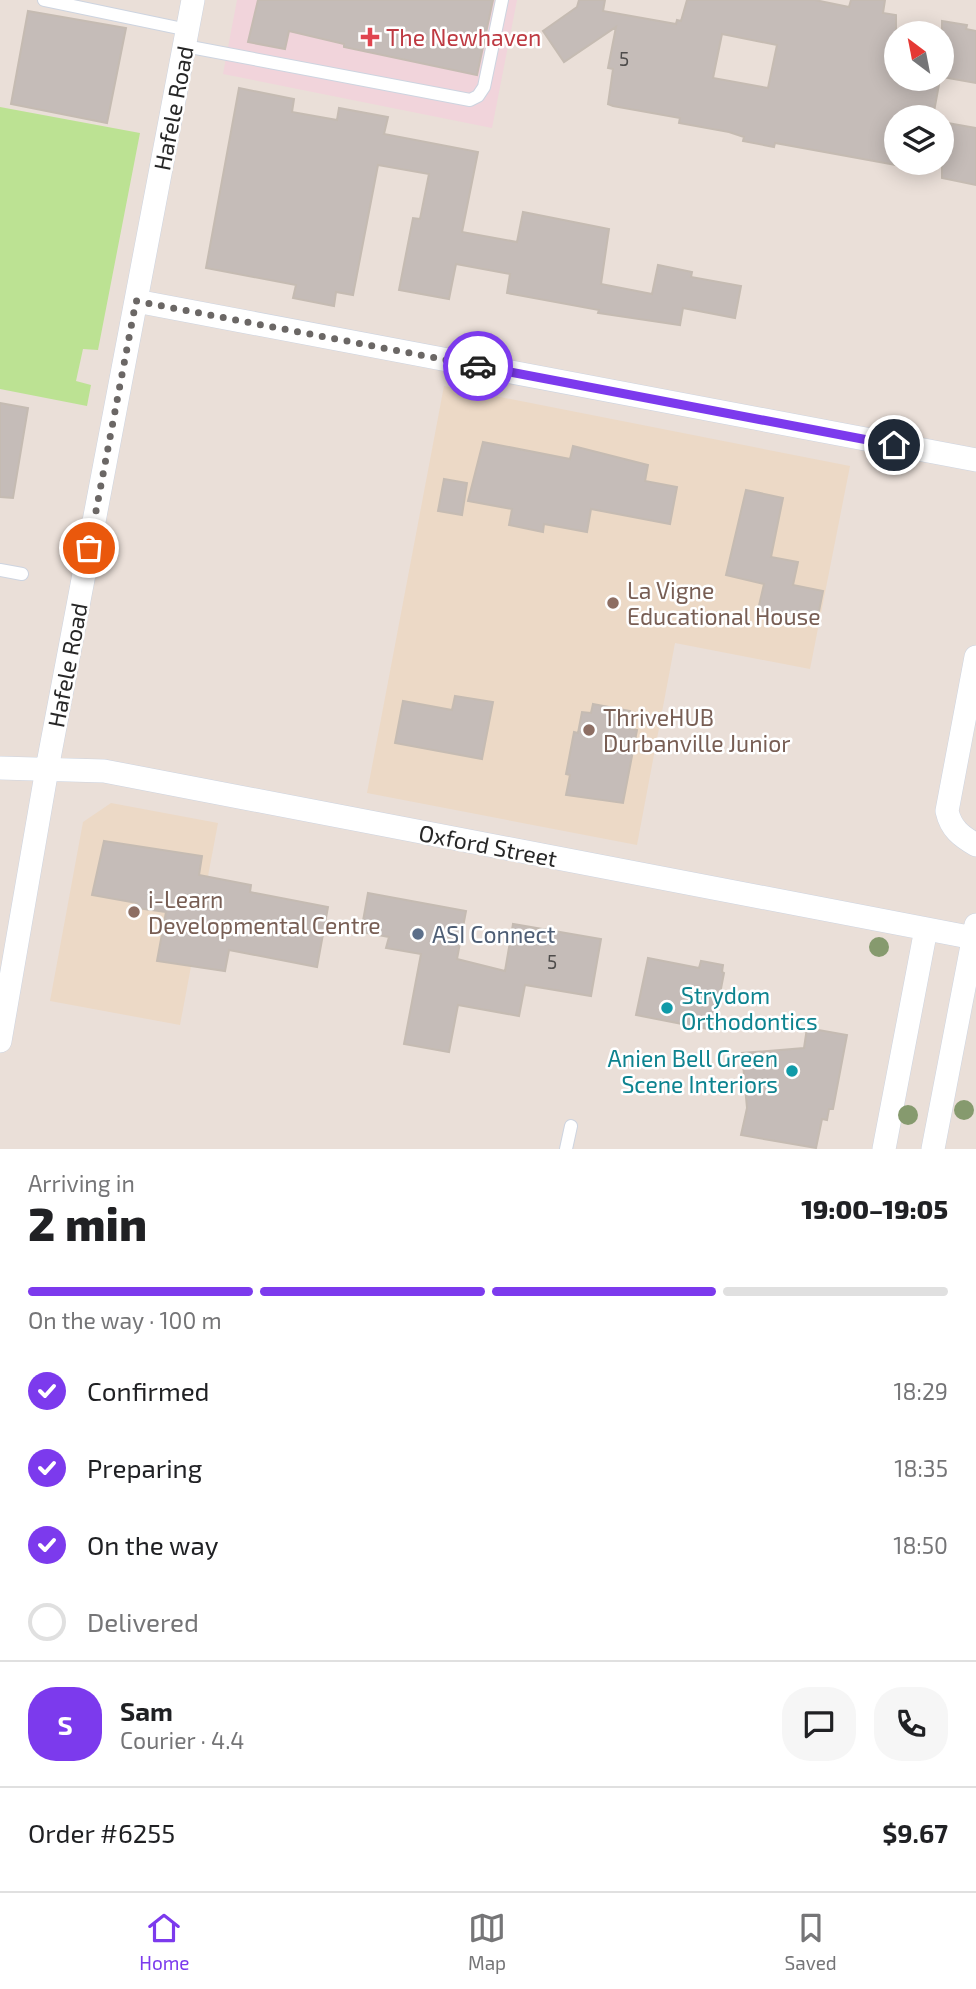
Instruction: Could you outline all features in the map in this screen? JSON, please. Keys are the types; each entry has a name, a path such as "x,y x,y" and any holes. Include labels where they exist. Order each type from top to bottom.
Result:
{"street":[{"name":"Hafele Road","path":"0,1041 47,769 193,0"},
{"path":"136,301 976,460"},
{"path":"976,657 947,811 949,822 957,832 976,845"},
{"name":"Oxford Street","path":"0,768 104,771 926,929 975,931"},
{"path":"884,1149 926,929"},
{"path":"933,1149 975,931"}],"lane":[{"path":"44,0 186,38 470,100 478,96 484,87 502,0"},
{"path":"0,570 22,574"},
{"path":"566,1149 571,1126"}],"shaded area":[{"name":"The Newhaven","path":"237,0 517,0 492,128 223,74"},
{"name":"La Vigne Educational House","path":"444,386 850,466 810,669 675,643 637,845 367,793"},
{"name":"i-Learn Developmental Centre","path":"111,803 218,823 180,1025 50,1001 83,822"}],"green space":[{"path":"0,107 140,133 98,350 83,349 76,381 91,385 87,406 0,389"}],"building":[{"path":"258,0 493,0 477,75 344,47 344,44 289,31 285,49 248,42"},
{"path":"579,0 605,0 603,11 676,24 677,20 681,21 687,0 815,0 849,7 851,0 885,0 883,13 896,15 896,21 884,21 884,91 938,91 935,105 884,105 884,163 775,143 774,147 743,141 744,137 729,132 679,123 680,118 608,104 613,69 608,68 616,27 564,62 543,31 577,7","holes":["722,34 777,45 768,88 713,78"]},
{"path":"28,11 126,28 107,123 11,104"},
{"path":"954,23 967,25 966,29 976,31 976,83 954,79"},
{"path":"239,88 294,99 292,112 337,120 339,108 388,117 384,134 478,152 462,232 517,242 523,212 609,229 601,284 652,294 658,265 692,272 691,277 741,286 735,318 683,308 680,325 598,313 599,310 507,293 510,274 456,264 449,299 399,290 413,218 420,219 429,174 378,165 353,295 336,292 334,306 293,298 296,285 206,268"},
{"path":"954,124 976,128 976,185 942,178 942,175 954,175"},
{"path":"0,403 28,408 13,498 0,497"},
{"path":"483,442 570,459 573,446 648,465 645,481 677,487 670,524 591,509 587,532 544,524 543,532 509,525 512,509 468,501"},
{"path":"444,479 467,483 462,515 438,511"},
{"path":"746,490 783,498 771,557 798,562 793,585 823,591 817,621 758,610 764,584 726,575"},
{"path":"455,696 493,702 482,759 395,743 403,701 452,710"},
{"path":"593,704 630,711 628,728 637,730 623,803 566,795 570,775 566,774 574,732 578,733 582,712 591,713"},
{"path":"104,841 202,856 199,875 251,885 250,892 328,907 317,967 229,950 225,971 157,961 166,912 136,908 137,903 92,895"},
{"path":"368,893 466,911 457,959 505,971 513,924 601,939 591,996 525,985 519,1016 458,1005 449,1052 404,1044 421,954 386,948 389,937 361,932"},
{"name":"Strydom Orthodontics","path":"648,958 699,968 701,961 723,965 724,973 713,1030 636,1015"},
{"name":"Anien Bell Green Scene Interiors","path":"807,1028 847,1035 833,1109 829,1109 827,1120 822,1119 816,1148 741,1135 747,1108 742,1053 804,1048"}],"way so far":[{"path":"89,548 136,301 478,366"}],"place":[{"name":"The Newhaven","path":"370,37"},
{"name":"La Vigne Educational House","path":"613,603"},
{"name":"ThriveHUB Durbanville Junior","path":"589,730"},
{"name":"i-Learn Developmental Centre","path":"134,912"},
{"name":"ASI Connect","path":"418,934"},
{"name":"Strydom Orthodontics","path":"667,1008"},
{"name":"Anien Bell Green Scene Interiors","path":"792,1071"}],"route":[{"path":"478,366 894,445"}]}
